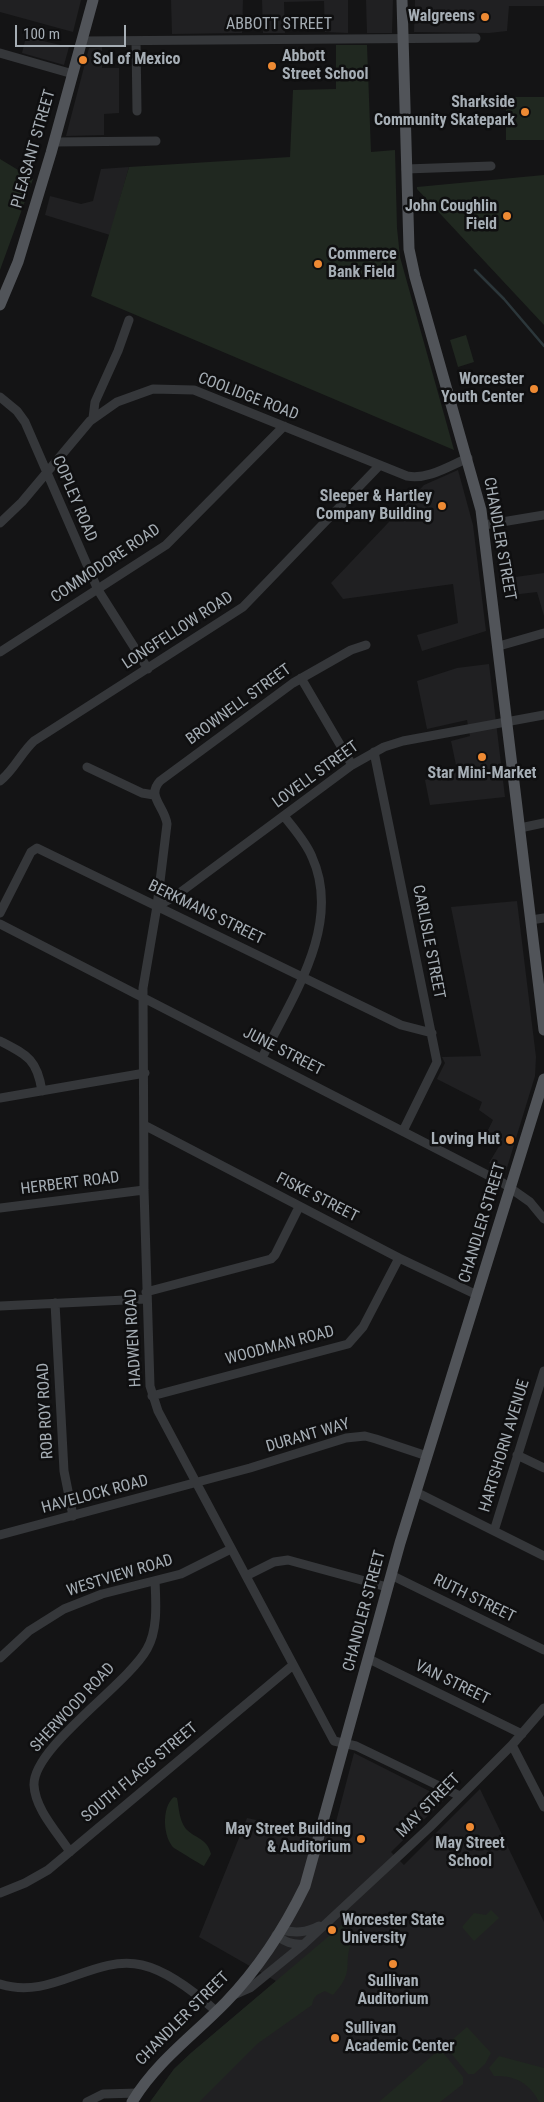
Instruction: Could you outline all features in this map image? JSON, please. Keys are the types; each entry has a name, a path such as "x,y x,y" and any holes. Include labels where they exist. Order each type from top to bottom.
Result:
{"main road":[{"name":"PLEASANT STREET","path":"0,305 18,262 54,142 93,0"},
{"name":"CHANDLER STREET","path":"402,0 408,240 414,277 468,458 484,525 544,1030"},
{"name":"CHANDLER STREET","path":"135,2097 158,2066 232,1996 251,1973 299,1898 312,1866 387,1588 512,1188 541,1104 544,1079"}],"street":[{"name":"ABBOTT STREET","path":"82,41 476,38"},
{"path":"136,41 137,111"},
{"path":"0,53 73,74"},
{"path":"54,142 156,141"},
{"path":"406,169 491,166"},
{"path":"93,418 95,402 118,351 129,320"},
{"name":"COOLIDGE ROAD","path":"0,523 22,502 93,418 117,402 153,389 174,388 194,390 399,475 416,478 468,458"},
{"name":"COPLEY ROAD","path":"0,397 18,411 25,422 98,590 148,668"},
{"name":"COMMODORE ROAD","path":"0,652 166,545 284,426"},
{"name":"LONGFELLOW ROAD","path":"0,781 10,773 23,751 34,741 243,607 379,466"},
{"path":"484,525 544,515"},
{"path":"499,646 544,633"},
{"name":"BROWNELL STREET","path":"154,795 156,785 160,781 302,678 351,650 366,646"},
{"path":"302,678 352,765"},
{"name":"LOVELL STREET","path":"157,906 174,897 352,765 374,752 403,741 544,715"},
{"name":"CARLISLE STREET","path":"374,752 437,1062 403,1131"},
{"path":"87,767 142,793 154,795 165,812 168,824 143,988 144,998"},
{"path":"262,1058 303,976 319,927 321,890 313,858 305,843 284,816"},
{"path":"520,828 544,823"},
{"name":"BERKMANS STREET","path":"0,913 35,848 303,976 400,1025 432,1033"},
{"path":"531,920 544,918"},
{"name":"JUNE STREET","path":"0,924 512,1188 530,1202 544,1219"},
{"name":"HADWEN ROAD","path":"144,998 146,1296 152,1396 328,1733 334,1741 356,1746 460,1796"},
{"path":"0,1040 27,1054 34,1062 42,1091"},
{"path":"0,1098 145,1073"},
{"name":"FISKE STREET","path":"144,1125 399,1258 478,1295"},
{"name":"HERBERT ROAD","path":"0,1208 144,1190"},
{"path":"0,1306 146,1296 271,1259 299,1207"},
{"name":"WOODMAN ROAD","path":"152,1396 348,1344 363,1327 399,1258"},
{"name":"ROB ROY ROAD","path":"55,1303 64,1471 73,1516"},
{"name":"HARTSHORN AVENUE","path":"494,1530 544,1371"},
{"name":"DURANT WAY","path":"197,1482 355,1437 376,1439 427,1456"},
{"path":"517,1455 544,1468"},
{"name":"HAVELOCK ROAD","path":"0,1535 197,1482"},
{"path":"416,1492 544,1556"},
{"name":"WESTVIEW ROAD","path":"0,1658 29,1631 64,1609 102,1594 155,1581 189,1570 231,1549"},
{"path":"246,1576 274,1562 288,1560 387,1588"},
{"name":"RUTH STREET","path":"391,1575 544,1650"},
{"name":"SHERWOOD ROAD","path":"70,1852 36,1796 34,1783 36,1772 51,1749 147,1650 154,1627 155,1581"},
{"name":"VAN STREET","path":"369,1658 522,1734"},
{"name":"SOUTH FLAGG STREET","path":"0,1893 38,1876 70,1852 293,1665"},
{"name":"MAY STREET","path":"232,1996 250,1988 304,1944 400,1856 512,1745 544,1708"},
{"path":"512,1745 540,1791 544,1807"},
{"name":"MAY STREET","path":"278,1933 310,1931 330,1920"},
{"path":"278,1933 283,1941 295,1945 304,1944"},
{"path":"0,1984 27,1989 43,1987 115,1965 143,1965 193,1992 216,2011"},
{"path":"87,2102 103,2094 135,2097"}],"shaded area":[{"path":"0,0 81,0 73,32 0,12"},
{"path":"171,0 243,0 242,33 172,34"},
{"path":"262,0 348,0 348,33 325,32 324,1 284,2 285,33 263,33"},
{"path":"366,0 393,0 392,33 367,33"},
{"path":"415,0 544,0 544,6 509,6 507,31 489,33 414,32"},
{"path":"26,37 69,47 64,65 22,53"},
{"path":"336,45 367,45 371,152 395,150 397,228 400,257 454,450 91,296 129,167 290,157 293,90 336,89"},
{"path":"102,47 102,68 119,68 119,113 104,114 104,135 66,136 89,48"},
{"name":"Sharkside Community Skatepark","path":"506,97 544,97 544,140 506,140"},
{"path":"0,159 33,179 0,270"},
{"path":"129,167 110,235 45,215 50,196 81,204 93,201 101,169"},
{"path":"544,175 544,325 417,187"},
{"path":"466,335 474,362 458,367 450,340"},
{"path":"458,470 473,525 486,631 422,651 417,635 458,623 453,584 343,599 331,583 424,485"},
{"path":"544,573 544,616 537,592 503,596 501,579"},
{"path":"489,664 505,797 430,805 425,780 457,770 451,741 470,736 467,720 427,729 417,681 457,668"},
{"path":"517,901 536,1057 535,1076 506,1171 489,1163 501,1143 486,1134 493,1120 479,1110 482,1102 437,1079 445,1063 442,1057 481,1056 451,907"},
{"name":"Worcester State University","path":"354,1753 445,1799 391,1852 404,1865 480,1789 544,1922 544,2102 150,2102 174,2069 276,1981 199,1937 247,1818 332,1837"},
{"path":"174,1797 177,1798 181,1818 186,1829 204,1842 209,1849 211,1854 204,1866 174,1848 170,1843 166,1830 165,1815"},
{"path":"491,1910 499,1918 474,1941 462,1927 474,1913 486,1915"},
{"path":"342,1925 353,1939 348,1955 345,1979 333,1995 325,1991 316,1996 312,2005 257,2044 199,2102 150,2102 174,2069 191,2053"},
{"path":"467,2027 491,2053 485,2064 474,2074 468,2074 445,2046"},
{"path":"440,2049 463,2077 463,2084 440,2102 379,2102"},
{"path":"499,2056 544,2068 544,2102 539,2102 531,2090 521,2082 508,2077 494,2076 489,2068"}],"waterway":[{"path":"475,270 504,299 544,346"}],"place":[{"name":"Walgreens","path":"485,17"},
{"name":"Sol of Mexico","path":"83,60"},
{"name":"Abbott Street School","path":"272,66"},
{"name":"Sharkside Community Skatepark","path":"525,112"},
{"name":"John Coughlin Field","path":"507,216"},
{"name":"Commerce Bank Field","path":"318,264"},
{"name":"Worcester Youth Center","path":"534,389"},
{"name":"Sleeper & Hartley Company Building","path":"442,506"},
{"name":"Star Mini-Market","path":"482,757"},
{"name":"Loving Hut","path":"510,1140"},
{"name":"May Street School","path":"470,1827"},
{"name":"May Street Building & Auditorium","path":"361,1839"},
{"name":"Worcester State University","path":"332,1930"},
{"name":"Sullivan Auditorium","path":"393,1964"},
{"name":"Sullivan Academic Center","path":"335,2038"}]}
